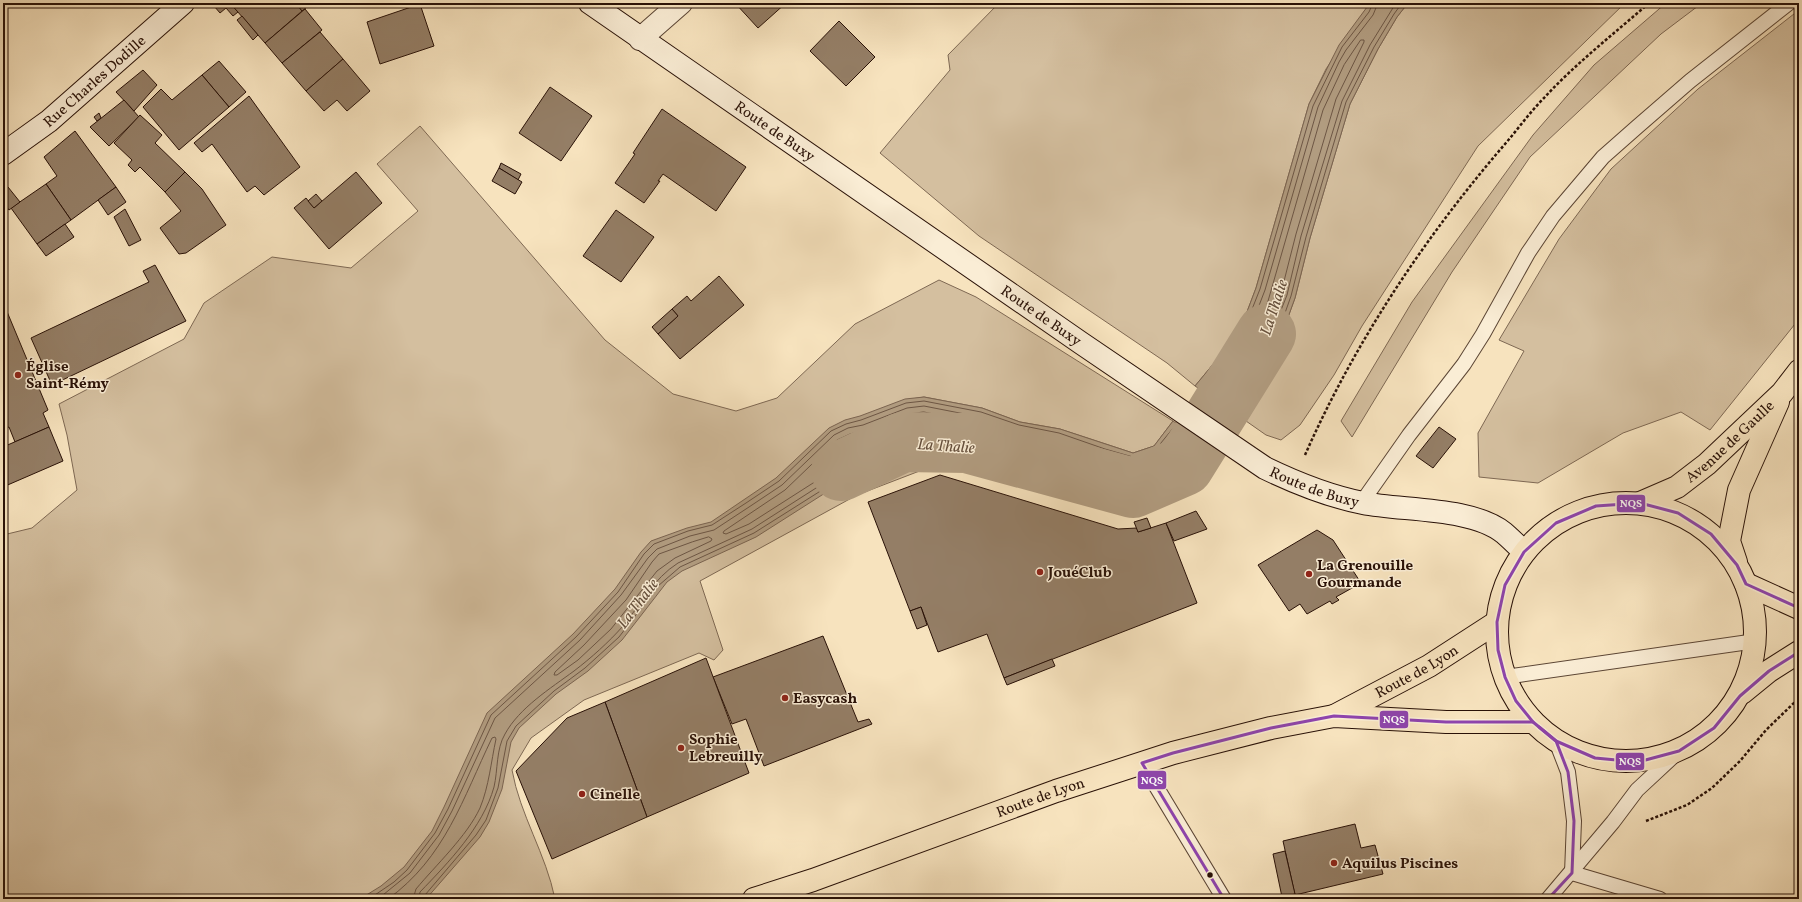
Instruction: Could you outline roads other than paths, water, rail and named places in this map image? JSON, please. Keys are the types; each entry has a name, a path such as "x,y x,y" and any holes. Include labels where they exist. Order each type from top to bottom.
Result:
{"main road":[{"name":"Rue Charles Dodille","path":"3,154 49,121 183,3"},
{"name":"Route de Buxy","path":"590,3 1080,343 1266,468 1294,482 1362,502 1460,515 1483,522 1504,532 1524,552"},
{"path":"640,39 681,3"},
{"path":"1782,393 1799,371"},
{"name":"Avenue de Gaulle","path":"1640,503 1683,483 1707,464 1782,393"},
{"name":"Avenue de Gaulle","path":"1737,564 1729,541 1739,490 1782,393"},
{"path":"1740,696 1750,669 1756,641 1754,612 1746,584 1737,564 1712,534 1678,513 1640,503 1596,506 1556,523 1524,552 1505,585 1497,622 1498,650 1505,677 1516,701 1533,722 1556,741 1595,758 1638,762 1679,751 1714,728 1740,696 1768,671 1799,652"},
{"path":"1746,584 1799,608"},
{"name":"Route de Lyon","path":"1334,716 1429,666 1497,622"},
{"name":"Route de Lyon","path":"754,899 813,880 1056,791 1173,753 1272,728 1334,716 1446,722 1533,722"}],"lane":[{"path":"1362,502 1409,435 1464,364 1483,334 1528,253 1553,216 1603,157 1690,81 1789,3"},
{"path":"1505,677 1756,641"},
{"path":"1556,741 1568,772 1574,821 1572,873"},
{"path":"1548,899 1572,873 1637,790 1679,751"},
{"path":"1142,763 1224,899"},
{"path":"1572,873 1660,899"}],"water":[{"path":"1370,3 1408,3 1397,17 1378,49 1350,104 1310,238 1295,298 1283,331 1270,377 1263,393 1246,421 1195,386 1219,357 1242,325 1256,288 1309,104 1339,45"},
{"path":"924,397 982,408 1020,422 1060,429 1133,453 1154,446 1173,421 1212,448 1184,484 1176,489 1166,490 1153,490 1119,485 1000,454 970,443 945,440 923,441 893,449 873,459 851,473 833,488 756,537 682,571 667,582 622,640 588,671 556,694 519,728 511,742 502,789 489,822 480,837 426,899 360,899 381,886 404,867 432,831 487,713 573,634 615,589 641,552 651,541 687,528 711,522 776,478 829,428 845,420 905,399"}],"waterway":[{"name":"La Thalie","path":"841,471 903,442 967,443 1133,488 1184,466 1266,334"}],"place":[{"name":"Église Saint-Rémy","path":"18,375"},
{"name":"JouéClub","path":"1040,572"},
{"name":"La Grenouille Gourmande","path":"1309,574"},
{"name":"Easycash","path":"785,698"},
{"name":"Sophie Lebreuilly","path":"681,748"},
{"name":"Cinelle","path":"582,794"},
{"name":"Aquilus Piscines","path":"1334,863"}]}
